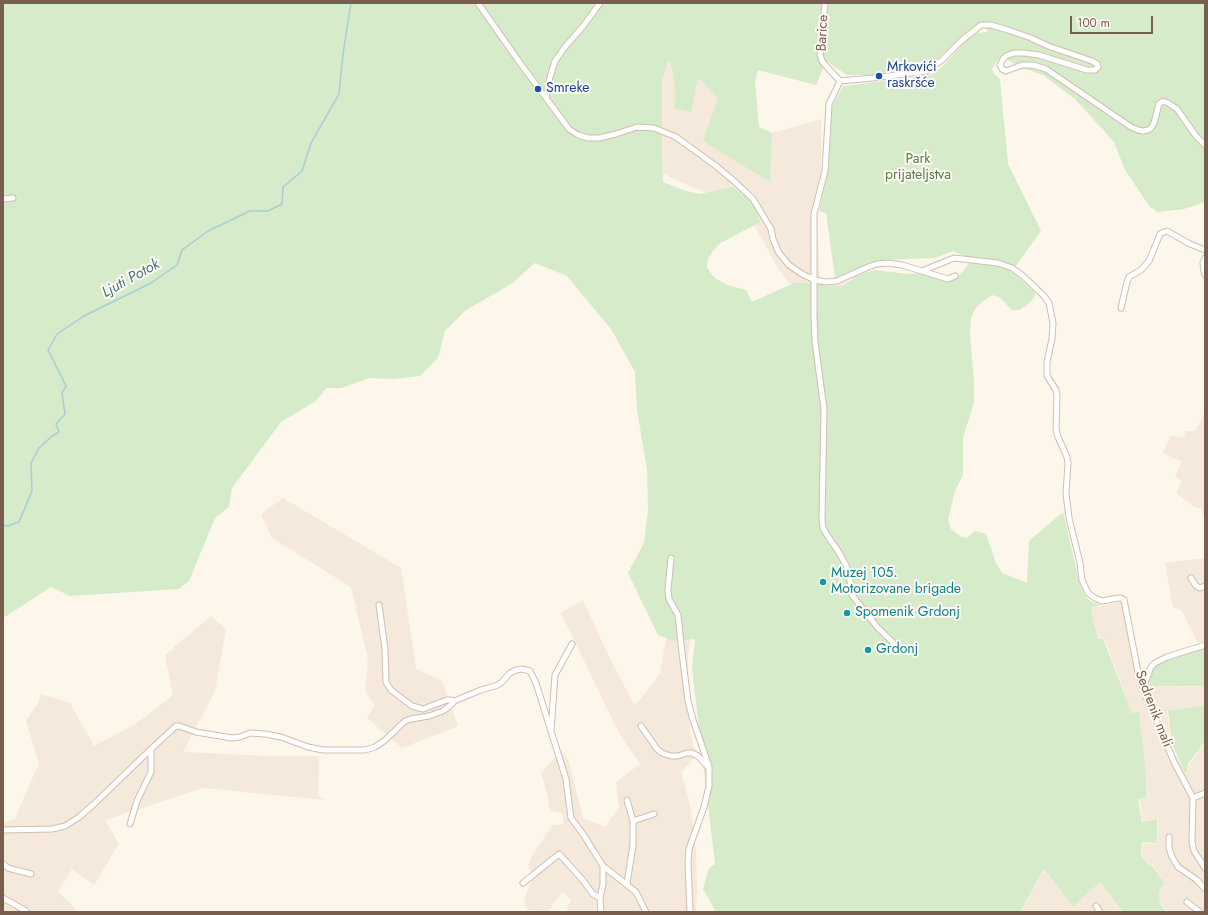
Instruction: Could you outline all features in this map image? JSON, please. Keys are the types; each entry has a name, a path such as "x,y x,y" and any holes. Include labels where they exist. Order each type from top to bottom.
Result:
{"street":[{"path":"478,3 556,113 570,129 578,135 588,138 599,138 637,127 654,128 676,137 722,171 753,199 771,228 778,252 789,265 802,274 815,280 837,282 877,264 888,263 902,265 948,279 954,276"},
{"path":"546,97 555,61 600,3"},
{"name":"Barice","path":"825,3 820,55 822,61 840,81"},
{"path":"899,648 878,628 852,595 846,565 823,528 822,520 824,409 815,342 814,214 824,171 829,104 840,81 926,71 942,60 961,41 981,25 991,25 1092,61 1097,64 1098,67 1095,70 1087,70 1039,55 1014,53 1003,59 1000,65 1002,69 1006,71 1022,65 1033,65 1046,69 1131,127 1143,131 1151,128 1154,123 1159,104 1163,101 1176,109 1196,136 1205,145"},
{"path":"3,199 13,198"},
{"path":"1121,308 1129,278 1141,270 1149,261 1160,234 1167,231 1190,244 1205,250"},
{"name":"Sedrenik mali","path":"922,271 954,258 998,263 1012,268 1022,275 1044,296 1049,303 1054,323 1047,362 1047,375 1048,379 1056,390 1056,429 1067,457 1066,494 1082,580 1088,593 1095,598 1102,601 1119,598 1124,600 1138,672 1145,694 1174,762 1193,798 1193,846 1194,851 1205,868"},
{"path":"1205,258 1203,263 1205,275"},
{"path":"671,558 668,590 669,599 678,615 688,701 708,767 709,786 704,807 689,849 688,863 690,912"},
{"path":"1190,578 1196,586 1200,588 1205,586"},
{"path":"379,605 385,649 386,682 391,690 412,706 423,709 447,700 454,701"},
{"path":"551,731 555,675 572,644"},
{"path":"1145,694 1145,682 1151,667 1155,663 1166,657 1205,645"},
{"path":"3,830 52,829 65,826 79,817 94,804 151,749 174,728 179,726 196,732 232,738 250,733 265,734 281,737 308,747 323,750 365,750 375,747 384,741 405,721 429,716 443,711 454,701 498,685 510,673 522,669 530,671 541,697 566,779 571,818 603,866 636,892 646,912"},
{"path":"641,726 657,749 662,753 671,756 678,756 692,753 698,756 708,767"},
{"path":"130,824 136,801 151,772 151,749"},
{"path":"1193,798 1205,793"},
{"path":"627,800 633,821 633,845 627,884"},
{"path":"633,821 654,814"},
{"path":"1169,837 1169,848 1178,867 1198,880 1205,889"},
{"path":"523,883 559,854 594,894 600,898"},
{"path":"3,864 8,868 31,874"},
{"path":"601,912 600,898 603,884 603,866"},
{"path":"3,898 26,911"},
{"path":"1187,902 1200,912"},
{"path":"1096,906 1100,912"}],"shaded area":[{"path":"476,3 669,61 675,85 674,108 698,78 718,98 704,141 770,182 772,133 821,119 821,179 817,210 820,283 838,285 863,276 848,325 804,301 779,270 747,212 655,170"},
{"path":"1204,414 1205,520 1201,508 1196,508 1191,505 1176,493 1182,481 1175,476 1182,462 1163,453 1171,435 1183,438 1186,431 1195,431"},
{"path":"283,498 401,568 416,669 442,681 458,726 402,748 367,718 375,706 365,691 368,658 351,587 272,538 261,514"},
{"path":"1205,558 1205,641 1198,643 1182,611 1173,607 1165,563"},
{"path":"583,600 609,657 635,706 660,674 668,628 696,605 688,655 688,689 690,733 697,755 681,772 690,805 696,851 696,912 567,912 571,900 562,892 548,912 531,912 524,905 527,891 534,876 528,866 533,853 553,825 564,824 562,813 550,811 541,773 562,750 569,762 583,818 605,827 619,807 616,782 640,764 618,731 561,613"},
{"path":"1121,602 1141,686 1203,687 1205,705 1167,711 1171,745 1186,775 1189,765 1205,742 1205,912 1167,912 1159,898 1160,889 1165,883 1153,865 1148,865 1142,855 1143,843 1157,844 1158,819 1143,821 1139,799 1148,797 1139,711 1132,712 1104,638 1099,639 1091,608"},
{"path":"211,616 226,629 215,691 183,752 264,756 319,756 318,796 326,800 203,788 105,820 119,844 94,885 72,869 58,891 78,912 3,912 3,823 15,819 39,763 26,721 38,703 41,694 70,703 94,746 136,724 173,695 165,655"},
{"path":"1044,870 1073,907 1100,882 1122,912 1021,912"}],"green space":[{"name":"Park prijateljstva","path":"3,3 1205,3 1205,202 1184,209 1158,212 1150,207 1125,170 1114,142 1075,99 1043,75 1023,69 1010,61 1000,57 994,65 992,69 994,74 1000,79 1008,164 1041,231 1015,267 1003,262 969,258 953,251 935,258 883,260 866,264 835,278 826,213 819,211 828,172 832,106 843,86 925,76 934,73 942,67 967,40 977,33 987,32 987,23 979,23 956,41 935,61 919,69 873,75 847,75 826,61 816,85 758,70 755,81 759,127 772,133 770,182 703,141 718,98 698,78 691,112 674,108 675,85 670,62 668,62 662,78 663,182 686,191 701,194 732,187 747,198 755,208 760,222 719,244 708,259 707,267 712,275 718,280 730,286 746,290 752,302 794,283 843,286 858,275 875,270 908,274 920,273 940,280 949,280 958,276 969,263 996,266 1006,269 1014,273 1036,294 1026,306 1019,310 1012,310 999,297 992,295 975,309 971,318 970,335 974,403 963,438 963,475 955,491 948,520 951,529 961,537 967,538 975,531 986,534 996,563 1002,573 1027,583 1029,541 1063,512 1083,593 1092,602 1101,605 1091,608 1098,639 1103,639 1132,713 1139,711 1147,797 1138,799 1142,822 1157,819 1157,843 1142,842 1141,855 1165,883 1160,889 1159,894 1160,903 1166,912 1123,912 1100,882 1073,907 1044,869 1020,912 716,912 703,889 709,868 715,864 692,669 695,639 674,641 658,635 628,573 644,543 648,511 647,469 637,410 635,372 611,329 567,276 535,263 511,284 466,310 445,331 438,358 420,376 393,379 369,378 341,388 326,388 316,401 281,422 232,488 229,507 215,518 189,581 179,589 70,596 51,587 3,618"},
{"path":"1205,647 1205,696 1203,686 1146,686 1151,672 1157,664"},
{"path":"1205,705 1205,741 1188,764 1186,775 1172,744 1168,711"}],"waterway":[{"name":"Ljuti Potok","path":"3,525 8,526 19,522 32,491 31,463 39,448 59,432 56,424 65,414 62,393 66,386 48,350 57,334 84,316 151,283 177,265 182,250 208,231 250,211 268,211 282,204 283,187 302,171 311,143 339,94 343,54 351,3"}],"place":[{"name":"Mrkovići raskršće","path":"879,76"},
{"name":"Smreke","path":"538,89"},
{"name":"Muzej 105. Motorizovane brigade","path":"823,582"},
{"name":"Spomenik Grdonj","path":"847,613"},
{"name":"Grdonj","path":"868,650"}]}
